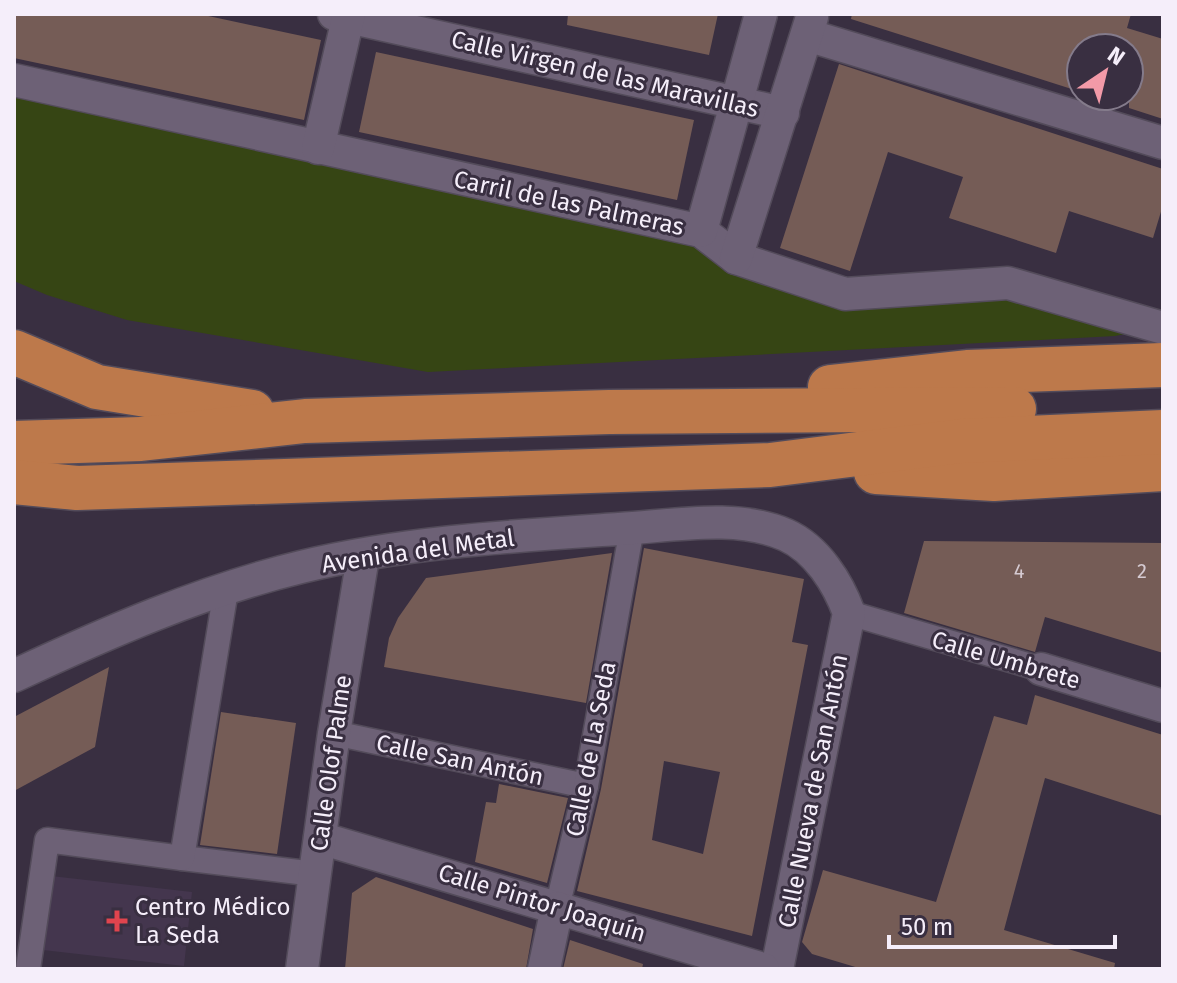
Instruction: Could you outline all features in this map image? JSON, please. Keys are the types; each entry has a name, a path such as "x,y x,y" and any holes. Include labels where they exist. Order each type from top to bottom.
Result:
{"highway":[{"path":"609,412 967,372 1163,336"},
{"path":"14,352 97,387 305,421"},
{"path":"14,443 141,439 305,421 609,412 961,411 1163,402"},
{"path":"14,482 77,488 770,465 961,441 1163,432"},
{"path":"770,465 994,479 1163,469"},
{"path":"14,515 77,488"}],"street":[{"path":"701,231 761,14"},
{"path":"318,148 344,15"},
{"name":"Calle Virgen de las Maravillas","path":"344,15 783,113"},
{"path":"736,258 810,24 1163,143"},
{"name":"Carril de las Palmeras","path":"14,80 701,231 736,258 845,294 1008,283 1163,336"},
{"name":"Avenida del Metal","path":"14,676 106,633 226,590 302,567 454,541 739,522 787,536 813,556 839,585 849,613"},
{"name":"Calle de La Seda","path":"544,969 586,786 632,528"},
{"name":"Calle Olof Palme","path":"302,969 334,733 363,557"},
{"path":"182,858 226,590"},
{"name":"Calle Umbrete","path":"849,613 1163,706"},
{"name":"Calle Nueva de San Antón","path":"777,969 849,613"},
{"name":"Calle San Antón","path":"334,733 586,786"},
{"name":"Calle Pintor Joaquín","path":"320,838 763,969"},
{"path":"27,968 47,840 315,874"}],"shaded area":[{"name":"Centro Médico La Seda","path":"51,876 192,892 184,966 43,950"}],"green space":[{"path":"14,80 701,231 845,294 1008,283 1161,327 1115,336 428,372 127,320 47,295 14,281"}],"building":[{"path":"14,14 199,14 321,40 304,120 14,58"},
{"path":"568,14 718,14 709,55 567,25"},
{"path":"852,14 1131,14 1127,28 1140,32 1065,32 1065,87 851,19"},
{"path":"1145,34 1163,39 1163,119 1141,112 1145,112"},
{"path":"376,52 694,120 677,200 359,132"},
{"path":"839,64 1163,169 1163,205 1153,238 1069,211 1056,253 949,218 963,177 888,152 850,271 780,248"},
{"path":"924,541 1163,543 1163,653 1045,617 1035,652 904,613"},
{"path":"644,548 804,579 792,642 808,645 752,936 577,891 601,789","holes":["664,761 720,772 703,854 652,840"]},
{"path":"612,553 586,703 384,667 389,638 398,618 426,578"},
{"path":"109,667 95,747 14,791 14,717"},
{"path":"1035,695 1163,735 1163,816 1045,778 1004,930 1115,963 1114,969 862,969 812,954 802,942 823,870 936,902 994,716 1027,725"},
{"path":"221,712 296,723 277,854 200,845"},
{"path":"499,784 568,798 547,883 475,862 486,802 496,803"},
{"path":"376,877 533,929 526,969 345,969 352,893"},
{"path":"570,940 643,964 642,969 563,969"}],"place":[{"name":"Centro Médico La Seda","path":"117,921"}]}
